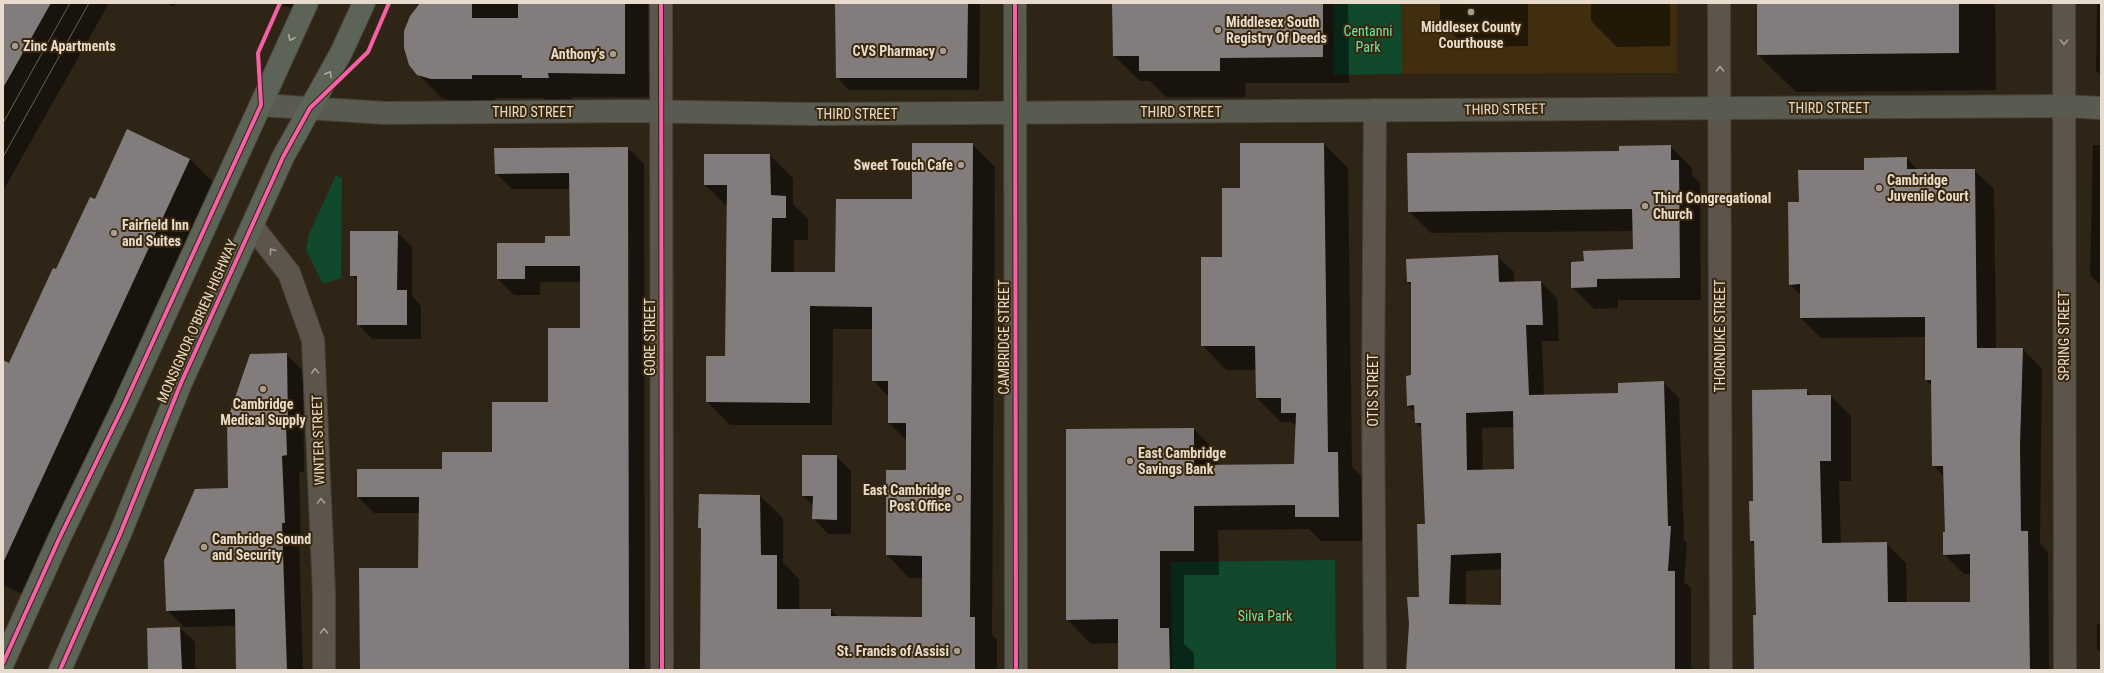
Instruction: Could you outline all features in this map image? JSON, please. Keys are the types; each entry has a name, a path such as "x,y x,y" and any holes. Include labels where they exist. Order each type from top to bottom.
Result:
{"highway":[{"path":"3,663 59,539 123,407 307,3"},
{"name":"MONSIGNOR O'BRIEN HIGHWAY","path":"60,670 120,534 181,382 252,226 284,157 341,53 364,3"}],"main road":[{"name":"CAMBRIDGE STREET","path":"1015,3 1016,670"},
{"name":"THIRD STREET","path":"261,105 385,113 661,112 803,114 2063,106 2101,108"}],"street":[{"name":"GORE STREET","path":"661,3 662,670"},
{"name":"THORNDIKE STREET","path":"1719,3 1720,670"},
{"name":"SPRING STREET","path":"2064,3 2065,670"},
{"name":"OTIS STREET","path":"1375,110 1373,390 1375,670"},
{"name":"WINTER STREET","path":"252,226 289,273 313,340 324,593 324,670"}],"shaded area":[{"path":"1401,3 1677,3 1677,73 1402,74"}],"green space":[{"name":"Centanni Park","path":"1334,3 1401,3 1402,74 1334,75"},
{"path":"336,175 342,178 341,278 323,284 306,250 309,234"},
{"name":"Silva Park","path":"1335,560 1336,670 1172,670 1171,562"}],"building":[{"name":"Zinc Apartments","path":"3,3 51,3 3,88"},
{"path":"420,3 472,3 472,18 518,18 518,3 625,3 625,74 548,73 549,78 522,78 522,75 472,75 472,79 431,79 417,75 409,65 404,48 404,31 410,16"},
{"path":"835,3 968,3 967,78 836,78"},
{"name":"Middlesex South Registry Of Deeds","path":"1112,3 1323,3 1323,57 1220,58 1220,71 1139,71 1139,56 1113,56"},
{"path":"1757,3 1959,3 1959,53 1757,55"},
{"name":"Fairfield Inn and Suites","path":"127,129 190,159 3,563 3,360 9,363 53,268 56,269 90,197 95,199"},
{"path":"912,143 973,143 970,617 975,617 975,670 700,670 701,528 698,528 699,494 760,495 761,555 777,555 777,609 831,609 831,616 922,617 922,556 886,555 886,470 906,470 906,423 888,423 888,381 872,381 872,307 810,306 810,403 706,402 706,356 725,356 727,185 704,185 704,154 770,154 771,195 786,196 786,218 772,218 771,272 835,272 836,199 912,199"},
{"path":"1240,143 1324,143 1328,452 1338,452 1339,517 1295,517 1295,505 1194,506 1194,551 1160,551 1160,628 1169,628 1170,670 1118,670 1118,619 1066,620 1066,429 1194,428 1194,465 1294,464 1296,413 1281,413 1281,398 1256,398 1255,346 1201,346 1201,257 1222,257 1222,188 1240,188"},
{"path":"1671,145 1671,160 1679,160 1680,278 1597,279 1597,287 1571,288 1571,262 1584,261 1583,251 1633,249 1632,209 1408,212 1407,153 1619,151 1619,146"},
{"path":"628,147 629,670 360,670 359,568 418,568 419,497 357,497 357,469 442,469 442,452 492,452 492,402 548,402 548,328 580,328 580,266 525,266 525,279 497,279 497,243 545,243 545,236 570,236 569,173 495,174 494,148"},
{"path":"1907,157 1907,169 1975,169 1977,348 2023,348 2020,445 2021,531 2028,531 2030,670 1754,670 1753,615 1756,615 1754,541 1750,541 1749,501 1753,501 1752,390 1807,389 1807,395 1831,395 1831,461 1820,461 1822,543 1887,542 1888,602 1970,602 1970,554 1943,555 1943,532 1945,532 1943,466 1932,466 1931,380 1925,380 1925,317 1800,318 1800,284 1789,285 1788,202 1799,202 1798,170 1864,170 1864,158"},
{"path":"350,231 398,231 397,290 407,290 407,325 357,325 357,276 350,276"},
{"path":"1498,255 1499,282 1541,281 1543,325 1526,325 1529,395 1618,393 1618,383 1664,381 1668,526 1671,526 1668,571 1675,571 1675,670 1406,670 1409,624 1407,597 1419,597 1417,524 1425,524 1421,423 1415,423 1414,405 1407,406 1406,376 1411,375 1411,282 1407,282 1406,259","holes":["1513,411 1514,469 1467,470 1466,413","1501,553 1501,605 1449,604 1451,555"]},
{"path":"287,353 288,424 286,424 287,455 282,456 285,523 282,523 287,670 236,670 235,609 166,611 164,560 195,489 228,488 227,421 250,354"},
{"path":"802,455 837,455 837,520 812,519 813,496 802,496"},
{"path":"180,627 182,670 148,670 147,628"}],"tram line":[{"path":"3,123 70,3"},
{"path":"3,157 89,3"}],"cycle path":[{"path":"3,663 59,539 123,407 261,105 258,53 280,3"},
{"path":"60,670 120,534 181,383 283,157 310,108 368,52 389,3"},
{"path":"661,3 662,670"},
{"path":"1015,3 1016,670"}],"place":[{"name":"Middlesex County Courthouse","path":"1471,12"},
{"name":"Middlesex South Registry Of Deeds","path":"1218,30"},
{"name":"Zinc Apartments","path":"15,46"},
{"name":"CVS Pharmacy","path":"943,51"},
{"name":"Anthony's","path":"613,54"},
{"name":"Sweet Touch Cafe","path":"961,165"},
{"name":"Cambridge Juvenile Court","path":"1879,188"},
{"name":"Third Congregational Church","path":"1645,206"},
{"name":"Fairfield Inn and Suites","path":"114,233"},
{"name":"Cambridge Medical Supply","path":"263,389"},
{"name":"East Cambridge Savings Bank","path":"1130,461"},
{"name":"East Cambridge Post Office","path":"959,498"},
{"name":"Cambridge Sound and Security","path":"204,547"},
{"name":"St. Francis of Assisi","path":"957,651"}]}
